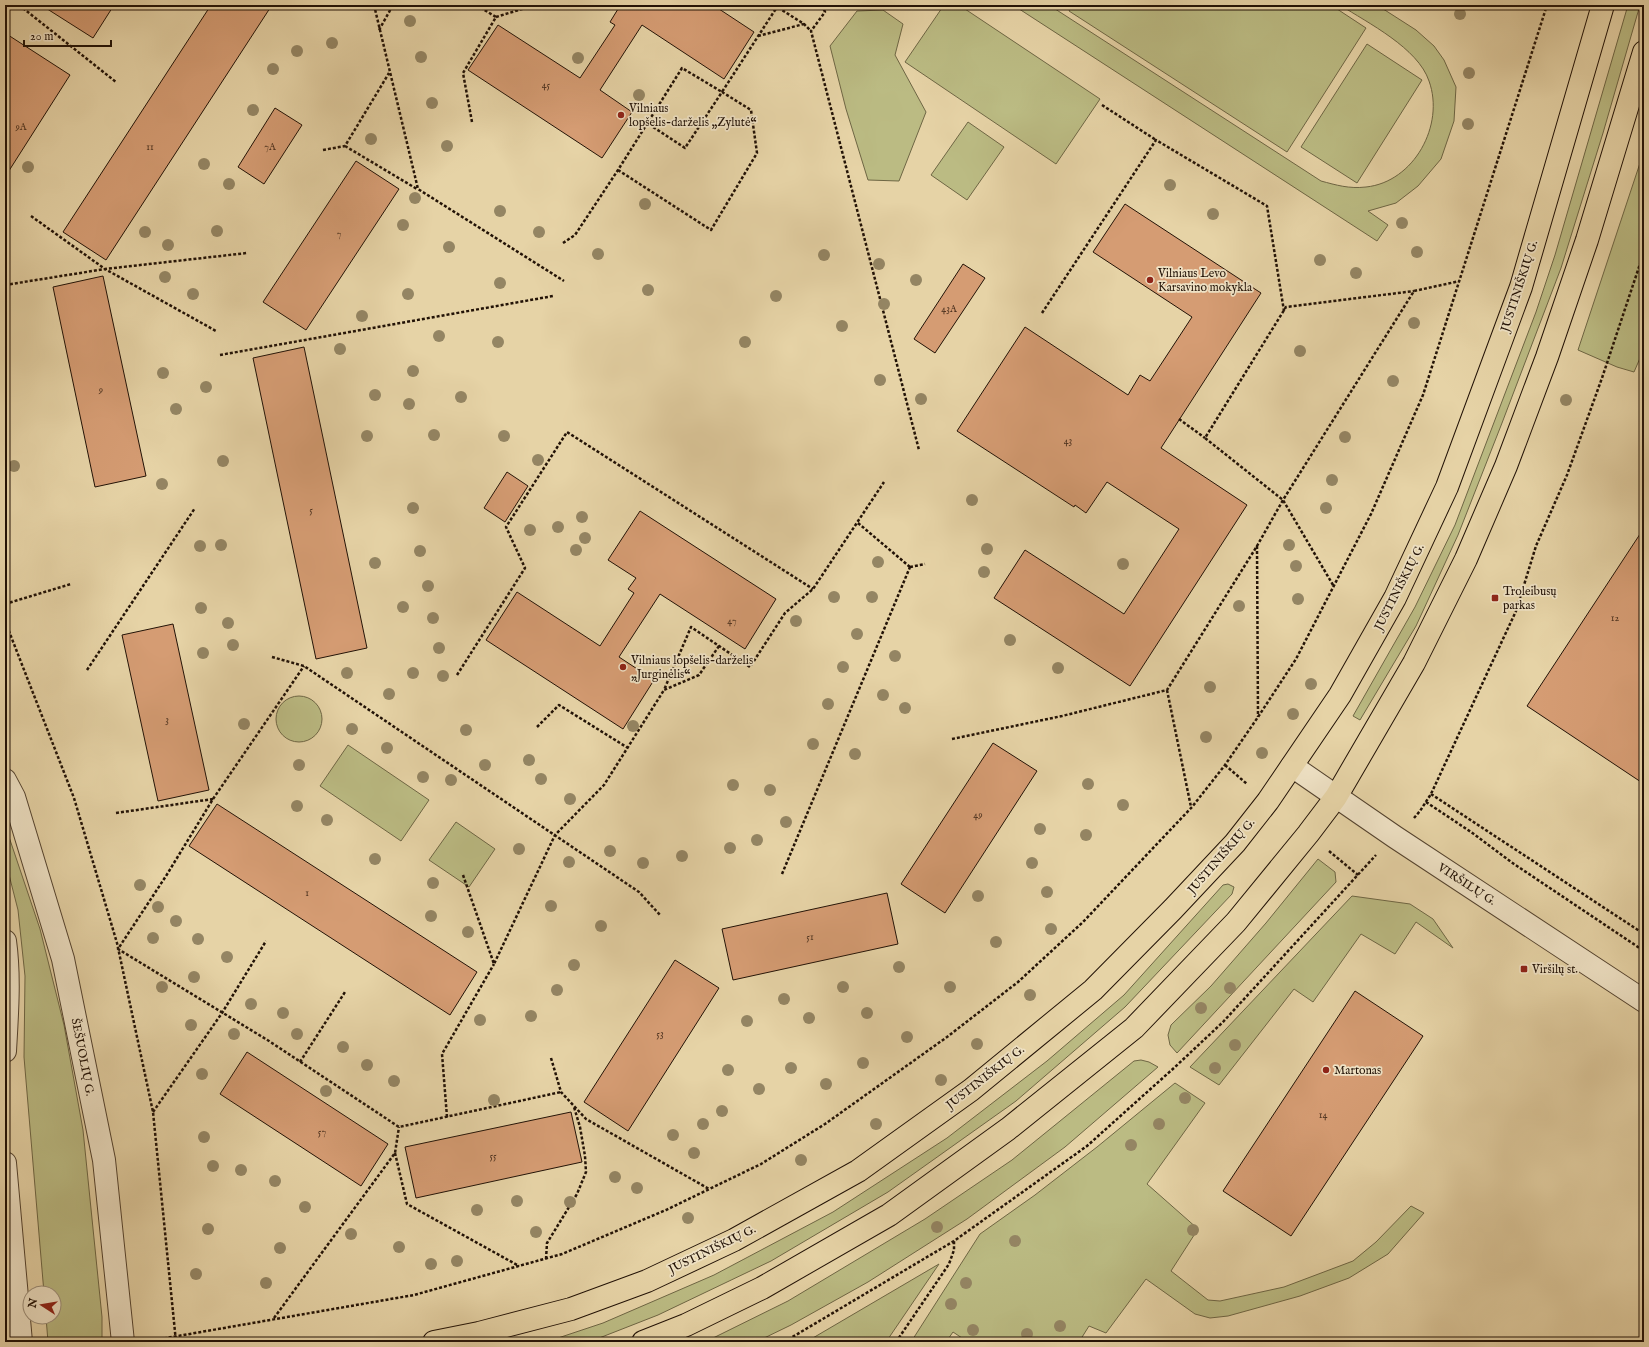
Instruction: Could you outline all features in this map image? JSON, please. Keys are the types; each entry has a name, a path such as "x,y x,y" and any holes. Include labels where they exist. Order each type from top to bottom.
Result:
{"main road":[{"name":"JUSTINIŠKIŲ G.","path":"434,1342 479,1333 571,1309 647,1281 734,1240 858,1171 971,1090 1093,990 1173,910 1235,843 1292,766 1340,695 1395,598 1447,487 1521,287 1603,5"},
{"path":"643,1342 686,1325 762,1288 889,1215 1008,1129 1134,1028 1236,922 1336,797 1414,663 1466,559 1506,466 1547,357 1587,240 1644,52"}],"street":[{"name":"VIRŠILŲ G.","path":"1292,766 1336,797 1644,1001"},
{"name":"ŠEŠUOLIŲ G.","path":"5,780 14,797 63,959 104,1160 123,1342"},
{"path":"5,941 7,958 5,1051"},
{"path":"5,1163 21,1342"}],"path":[{"path":"18,5 116,82"},
{"path":"374,5 389,73 418,189"},
{"path":"379,30 393,5"},
{"path":"476,5 496,17"},
{"path":"472,122 463,74 496,17 535,5"},
{"path":"811,31 825,12 822,5"},
{"path":"143,1342 273,1318 414,1295 562,1254 666,1210 761,1164 825,1124 947,1037 1018,982 1083,922 1192,807 1225,765 1296,659 1371,514 1423,395 1547,5"},
{"path":"647,123 685,148 758,36 775,6 804,24 811,31 919,450"},
{"path":"758,36 804,24"},
{"path":"563,243 575,235 682,68 751,110 757,153 710,230 618,170"},
{"path":"345,146 389,73"},
{"path":"1102,105 1156,140 1267,206 1284,312"},
{"path":"1042,314 1156,140"},
{"path":"323,150 345,146 418,189 564,281"},
{"path":"31,216 105,269 216,331"},
{"path":"5,285 105,269 247,253"},
{"path":"1205,438 1286,307 1414,291 1460,281"},
{"path":"1192,807 1167,690 1257,546 1283,500 1414,291"},
{"path":"220,355 553,296"},
{"path":"1179,419 1283,500 1333,585"},
{"path":"457,675 525,568 506,527 567,432 813,589"},
{"path":"447,1117 442,1054 494,964 555,835 604,785 664,690 691,627 750,667 785,613 813,589 884,482"},
{"path":"87,670 195,508"},
{"path":"858,523 910,568"},
{"path":"1257,546 1258,717"},
{"path":"910,568 925,564"},
{"path":"782,874 910,568"},
{"path":"5,604 70,584"},
{"path":"5,621 74,798 118,949 153,1112 176,1342"},
{"path":"664,690 699,675 719,646"},
{"path":"272,657 304,666 639,892 660,915"},
{"path":"118,949 166,876 213,799 304,666"},
{"path":"952,739 1062,716 1167,690"},
{"path":"536,727 559,704 628,748"},
{"path":"1431,794 1644,934"},
{"path":"116,813 213,799"},
{"path":"1426,802 1471,832 1514,864 1644,951"},
{"path":"464,876 494,964"},
{"path":"153,1112 222,1012 266,940"},
{"path":"118,949 222,1012 399,1127 561,1092"},
{"path":"300,1062 345,992"},
{"path":"551,1058 561,1092 586,1119 709,1189"},
{"path":"546,1259 547,1242 577,1194 586,1172 581,1134 573,1106"},
{"path":"399,1127 395,1153 407,1204 519,1266"},
{"path":"273,1318 395,1153"},
{"path":"896,1342 949,1264 954,1250 954,1241"}],"green space":[{"path":"944,5 959,5 1100,99 1056,164 905,62"},
{"path":"1013,5 1049,5 1321,181 1343,186 1366,187 1383,183 1398,175 1411,163 1422,149 1429,133 1433,115 1433,98 1429,81 1423,69 1414,58 1391,37 1340,5 1377,5 1416,30 1434,46 1444,60 1456,87 1454,121 1441,159 1418,186 1396,203 1368,211 1388,225 1377,241"},
{"path":"1072,5 1331,5 1366,28 1287,152 1069,11"},
{"path":"1628,5 1640,5 1603,133 1561,268 1458,535 1416,626 1360,720 1353,716 1415,607 1455,525 1536,312 1555,255"},
{"path":"883,10 903,24 895,55 926,112 899,181 868,180 846,109 830,46 857,11"},
{"path":"1367,44 1422,80 1357,183 1301,147"},
{"path":"968,122 1004,147 967,200 931,175"},
{"path":"1644,151 1644,349 1634,372 1617,367 1578,350"},
{"path":"295,696 303,696 312,700 318,706 322,719 318,732 312,738 303,742 295,742 286,738 280,732 276,723 276,715 280,706 286,700"},
{"path":"348,745 429,800 401,841 320,786"},
{"path":"456,822 495,849 469,887 429,860"},
{"path":"5,825 40,929 64,1025 83,1130 102,1317 102,1341 48,1342 47,1325 62,1325 62,1285 43,1285 24,1057 25,976 18,910 5,859"},
{"path":"1318,859 1335,872 1336,882 1177,1053 1170,1045 1168,1035 1171,1025 1211,986 1266,923"},
{"path":"1228,884 1234,887 1232,894 1125,1007 1016,1101 888,1192 771,1261 658,1315 589,1342 546,1342 603,1323 714,1275 833,1212 947,1138 1047,1061 1124,995 1223,885"},
{"path":"1352,896 1410,904 1433,919 1453,948 1416,922 1395,954 1361,934 1313,1002 1294,989 1219,1085 1190,1067"},
{"path":"1141,1060 1158,1067 1065,1147 967,1219 868,1282 791,1325 756,1342 705,1342 788,1301 925,1219 1012,1160 1134,1061"},
{"path":"1175,1083 1205,1103 1147,1184 1198,1229 1171,1271 1208,1300 1220,1301 1284,1287 1353,1261 1376,1242 1411,1206 1424,1213 1388,1254 1349,1278 1300,1296 1228,1316 1210,1318 1195,1314 1146,1279 1106,1333 1089,1326 1079,1342 968,1342 953,1332 946,1342 911,1342 980,1234 1035,1195 1097,1147"},
{"path":"939,1264 886,1342 806,1342"}],"building":[{"path":"41,5 114,5 93,38"},
{"path":"211,5 272,5 106,260 63,232"},
{"path":"612,5 713,5 754,32 724,79 642,25 600,90 632,112 602,158 468,70 498,25 580,78 615,25 610,22 618,9"},
{"path":"5,33 70,75 5,177"},
{"path":"275,108 302,125 264,184 238,167"},
{"path":"356,161 399,189 306,330 263,302"},
{"path":"1125,204 1261,293 1161,448 1247,505 1130,686 994,598 1025,550 1124,614 1179,529 1107,482 1086,513 1075,505 1074,507 957,431 1025,327 1128,395 1140,375 1150,381 1192,317 1093,252"},
{"path":"963,264 985,278 935,353 914,339"},
{"path":"103,276 146,476 95,487 53,287"},
{"path":"304,347 367,648 316,659 253,358"},
{"path":"507,472 528,486 505,522 484,508"},
{"path":"640,511 776,599 745,649 660,594 619,657 654,680 623,729 486,640 517,592 600,646 634,593 628,589 636,578 608,560"},
{"path":"1644,528 1644,784 1527,706"},
{"path":"173,624 209,790 158,801 122,635"},
{"path":"993,743 1037,771 945,913 901,884"},
{"path":"217,804 477,972 450,1015 189,846"},
{"path":"887,893 898,944 733,980 722,929"},
{"path":"675,960 719,988 628,1131 584,1102"},
{"path":"1355,991 1423,1036 1291,1236 1223,1191"},
{"path":"247,1052 388,1144 361,1186 220,1094"},
{"path":"571,1112 582,1162 416,1198 405,1147"}],"place":[{"name":"Vilniaus lopšelis-darželis „Zylutė“","path":"621,115"},
{"name":"Vilniaus Levo Karsavino mokykla","path":"1150,280"},
{"name":"Troleibusų parkas","path":"1495,598"},
{"name":"Vilniaus lopšelis-darželis „Jurginėlis“","path":"623,667"},
{"name":"Viršilų st.","path":"1524,969"},
{"name":"Martonas","path":"1326,1070"}]}
